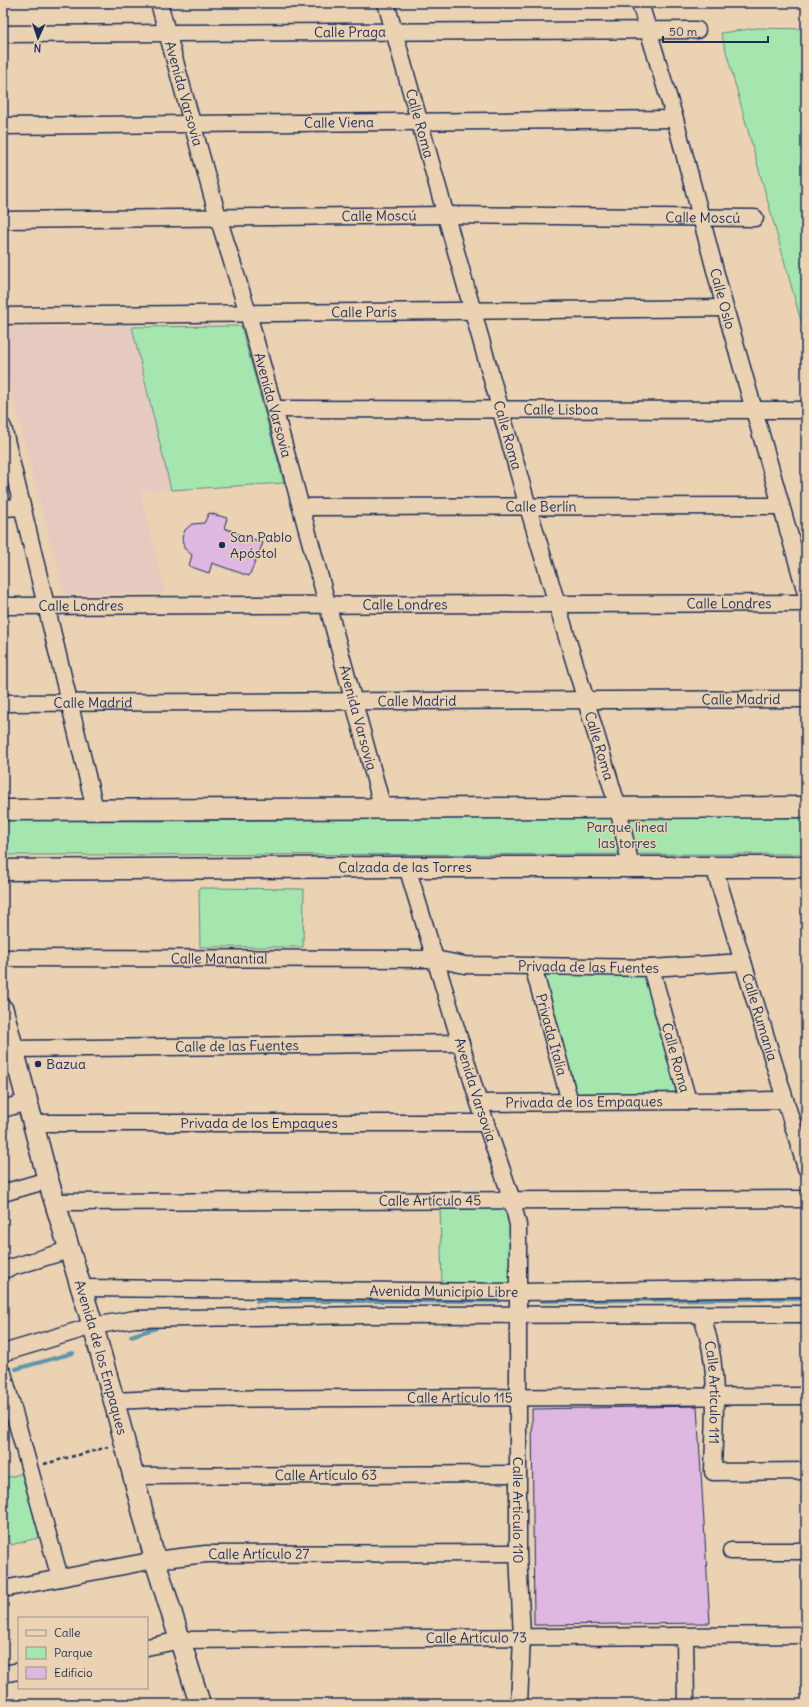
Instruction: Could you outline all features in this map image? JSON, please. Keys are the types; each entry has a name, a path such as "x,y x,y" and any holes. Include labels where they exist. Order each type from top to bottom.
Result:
{"main road":[{"path":"3,810 806,807"},
{"name":"Calzada de las Torres","path":"3,870 407,867 806,867"},
{"name":"Avenida de los Empaques","path":"4,1016 14,1048 32,1123 54,1202 94,1326 155,1560 200,1704"}],"street":[{"name":"Avenida Varsovia","path":"158,3 191,124 248,313 383,809"},
{"name":"Calle Roma","path":"386,3 528,507 618,808 632,867"},
{"name":"Calle Oslo","path":"640,3 674,119 780,506 806,593"},
{"name":"Calle Praga","path":"3,34 697,30"},
{"name":"Calle Viena","path":"3,126 674,119"},
{"name":"Calle Moscú","path":"3,220 446,215 700,216 755,218"},
{"name":"Calle París","path":"3,316 725,308"},
{"name":"Calle Lisboa","path":"274,409 800,410"},
{"path":"3,427 95,810"},
{"name":"Calle Berlín","path":"301,507 780,506"},
{"path":"3,508 22,507"},
{"name":"Calle Londres","path":"3,606 556,602 806,603"},
{"name":"Calle Madrid","path":"3,703 354,700 806,699"},
{"name":"Avenida Varsovia","path":"407,867 479,1103 512,1200 518,1225 518,1316"},
{"name":"Calle Rumania","path":"714,867 806,1168"},
{"name":"Calle Manantial","path":"3,958 435,959"},
{"name":"Privada de las Fuentes","path":"435,959 465,965 651,968 743,962"},
{"name":"Privada Italia","path":"533,966 570,1102"},
{"name":"Calle Roma","path":"651,968 688,1101"},
{"name":"Calle de las Fuentes","path":"14,1048 461,1043"},
{"name":"Privada de los Empaques","path":"479,1103 785,1100"},
{"path":"3,1109 27,1102"},
{"name":"Privada de los Empaques","path":"32,1123 486,1123"},
{"path":"3,1192 48,1180"},
{"name":"Calle Artículo 45","path":"54,1202 806,1199"},
{"path":"3,1270 69,1250"},
{"name":"Avenida Municipio Libre","path":"82,1288 518,1292 806,1288"},
{"name":"Avenida Municipio Libre","path":"3,1353 94,1326 135,1320 357,1315 518,1316 806,1314"},
{"name":"Calle Artículo 111","path":"701,1315 707,1329 712,1351 714,1397 713,1472 806,1471"},
{"name":"Calle Artículo 110","path":"518,1316 518,1553 522,1637 520,1704"},
{"path":"3,1373 60,1578"},
{"name":"Calle Artículo 115","path":"114,1401 156,1399 806,1396"},
{"name":"Calle Artículo 63","path":"134,1476 518,1474"},
{"path":"731,1550 806,1551"},
{"name":"Calle Artículo 27","path":"3,1589 155,1560 206,1554 518,1553"},
{"name":"Calle Artículo 73","path":"148,1647 181,1640 806,1635"},
{"path":"685,1637 686,1704"},
{"path":"3,1674 18,1671"}],"path":[{"path":"29,1468 124,1442"}],"shaded area":[{"path":"132,327 171,490 140,491 165,593 65,594 37,493 3,356 3,328"},
{"path":"3,1528 14,1577 3,1579"}],"green space":[{"path":"41,3 110,3 110,7 41,7"},
{"path":"757,28 806,29 806,339 721,33"},
{"path":"241,326 284,483 171,490 132,327"},
{"name":"Parque lineal las torres","path":"626,817 806,818 806,854 3,855 3,820 159,821"},
{"path":"199,888 304,889 303,947 200,947"},
{"path":"542,972 646,973 678,1100 575,1099"},
{"path":"508,1206 515,1234 514,1286 442,1286 440,1207"},
{"path":"30,1471 49,1535 11,1545 3,1515 3,1479"}],"building":[{"name":"San Pablo Apóstol","path":"209,513 227,518 224,528 263,543 249,576 212,563 209,573 189,566 192,555 184,548 182,538 185,530 192,524 204,523"},
{"path":"697,1406 710,1623 534,1625 532,1409"}],"waterway":[{"path":"542,1301 806,1298"},
{"path":"257,1301 499,1301"},
{"path":"131,1336 156,1328"},
{"path":"16,1369 73,1353"}],"place":[{"name":"San Pablo Apóstol","path":"222,545"},
{"name":"Bazua","path":"38,1064"}]}
